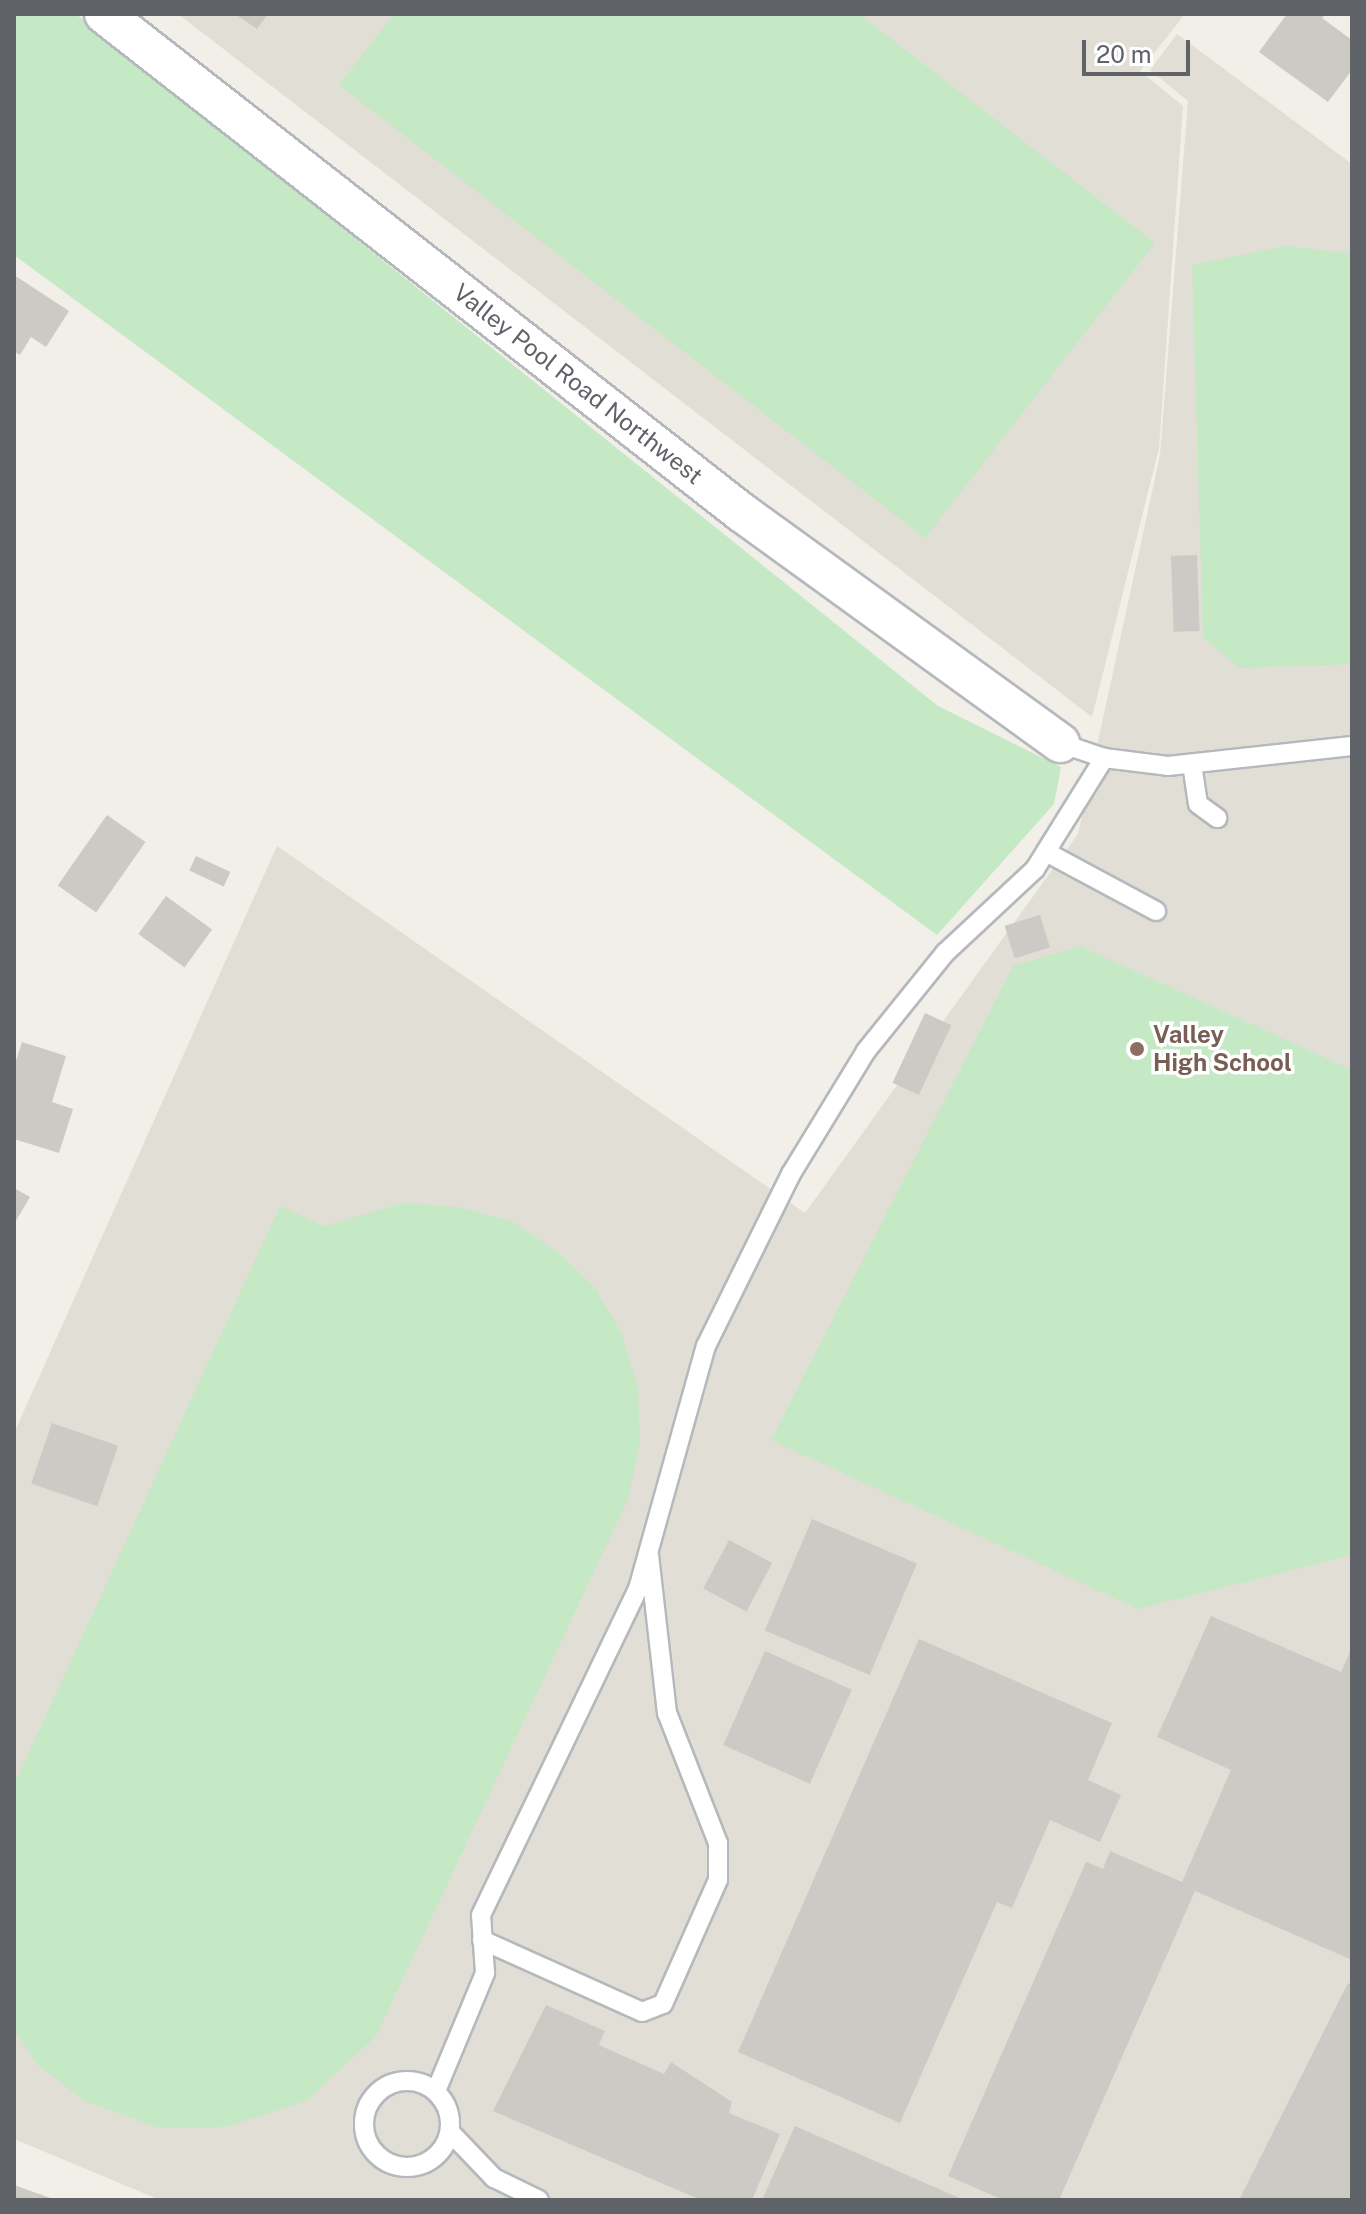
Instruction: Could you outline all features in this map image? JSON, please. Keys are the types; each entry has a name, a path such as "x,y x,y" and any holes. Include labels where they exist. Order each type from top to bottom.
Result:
{"street":[{"name":"Valley Pool Road Northwest","path":"104,14 741,512 1060,743"}],"lane":[{"path":"1060,743 1104,758 1192,764 1352,746"},
{"path":"436,2091 485,1973 481,1915 638,1589 706,1346 791,1174 866,1051 945,953 1035,869 1104,758"},
{"path":"1192,764 1198,804 1217,818"},
{"path":"1046,852 1156,911"},
{"path":"482,1940 642,2012 663,2004 718,1880 718,1843 667,1713 648,1552"},
{"path":"450,2132 436,2157 410,2168 384,2161 366,2140 365,2113 380,2090 408,2080 436,2091 445,2103 450,2132 494,2178 539,2200"}],"shaded area":[{"path":"178,14 1185,14 1140,71 1183,106 1159,448 1092,717"},
{"name":"Valley High School","path":"1177,34 1352,164 1352,2200 160,2200 14,2139 14,1433 277,846 805,1213 1078,834 1160,455 1188,101 1150,70"}],"green space":[{"path":"14,14 76,14 938,706 1061,767 1054,804 937,935 14,255"},
{"path":"394,14 859,14 1155,243 925,538 339,85"},
{"path":"1285,246 1352,254 1352,664 1239,668 1203,637 1192,265"},
{"path":"1080,946 1352,1070 1352,1555 1138,1609 771,1440 1013,966"},
{"path":"403,1203 459,1207 513,1222 559,1253 595,1288 622,1334 638,1387 640,1442 628,1499 376,2036 306,2101 225,2127 159,2128 83,2100 36,2063 14,2029 14,1785 280,1206 324,1226"}],"building":[{"path":"235,14 268,14 257,29"},
{"path":"1287,14 1326,14 1322,18 1352,40 1352,70 1328,102 1259,52"},
{"path":"14,275 69,311 46,347 31,337 20,355 14,351"},
{"path":"1197,555 1200,631 1174,632 1171,556"},
{"path":"107,815 146,842 96,912 58,885"},
{"path":"196,856 230,872 224,887 189,871"},
{"path":"166,896 212,930 184,968 138,934"},
{"path":"1040,915 1050,948 1015,958 1005,926"},
{"path":"925,1013 951,1025 919,1095 892,1083"},
{"path":"22,1042 66,1056 52,1102 73,1109 59,1153 14,1139 14,1067"},
{"path":"14,1188 30,1197 14,1224"},
{"path":"52,1423 118,1446 97,1506 31,1484"},
{"path":"812,1519 917,1564 870,1675 765,1630"},
{"path":"729,1540 772,1563 746,1612 703,1589"},
{"path":"1211,1616 1341,1672 1352,1647 1352,1960 1195,1891 1059,2200 1003,2200 948,2176 1086,1862 1103,1869 1110,1851 1182,1882 1231,1770 1157,1737"},
{"path":"919,1639 1112,1723 1088,1780 1121,1795 1100,1842 1050,1820 1012,1908 997,1902 900,2123 738,2052"},
{"path":"765,1651 852,1690 810,1784 723,1745"},
{"path":"1348,1983 1352,1985 1352,2200 1239,2200"},
{"path":"546,2005 605,2031 599,2045 664,2074 671,2062 732,2102 729,2113 780,2134 752,2200 701,2200 493,2111"},
{"path":"795,2126 964,2200 762,2200"},
{"path":"14,2185 56,2200 14,2200"}],"place":[{"name":"Valley High School","path":"1137,1049"}]}
